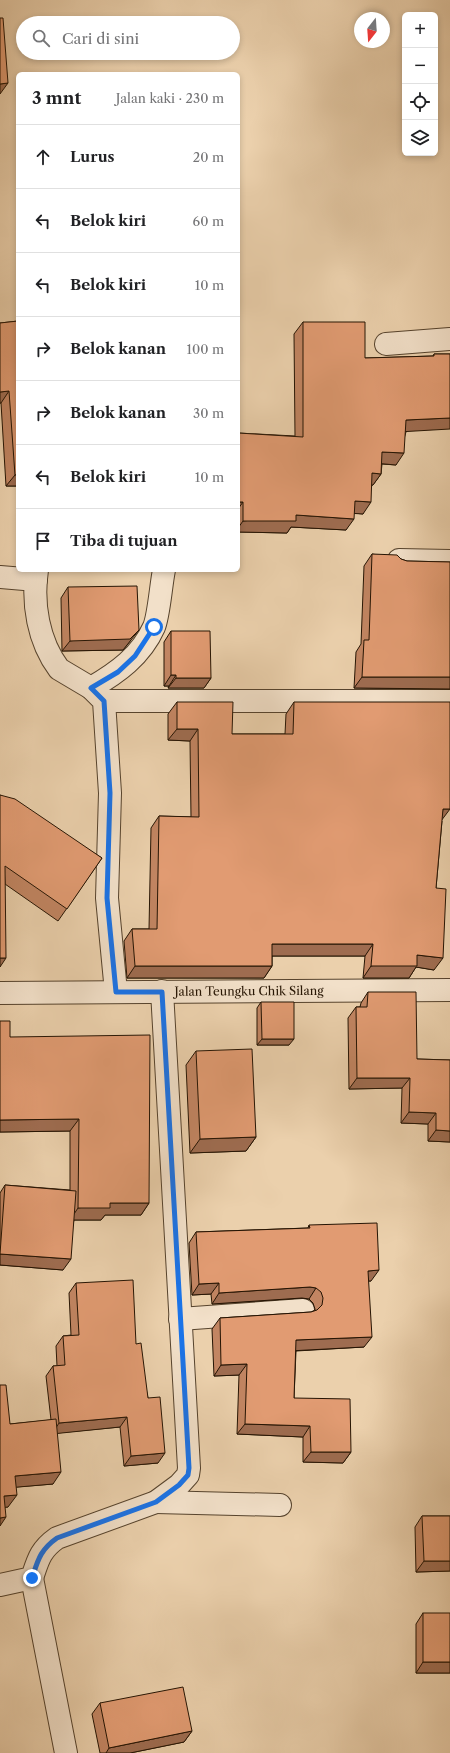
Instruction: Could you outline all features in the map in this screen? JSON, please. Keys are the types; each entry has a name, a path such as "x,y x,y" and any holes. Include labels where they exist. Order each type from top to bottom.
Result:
{"street":[{"path":"386,344 450,339"},
{"path":"399,560 450,561"},
{"path":"116,992 107,898 110,793 97,695 135,656 154,627 164,572"},
{"path":"0,577 36,575 36,612 44,641 55,665 97,695 450,701"},
{"name":"Jalan Teungku Chik Silang","path":"0,993 450,990"},
{"path":"66,1753 32,1578 39,1556 46,1546 57,1538 156,1502 179,1485 188,1475 189,1468 162,992"},
{"path":"180,1319 303,1310"},
{"path":"156,1502 280,1505"},
{"path":"0,1586 32,1578"}],"building":[{"path":"0,18 3,18 8,83 0,84"},
{"path":"16,321 15,475 9,391 0,392 0,323"},
{"path":"303,322 365,322 365,358 434,356 434,354 450,354 450,418 406,420 404,453 382,452 381,474 372,473 371,502 355,501 354,519 296,515 296,521 243,521 243,502 240,502 240,433 303,437"},
{"path":"372,554 397,555 401,559 407,561 450,562 450,677 362,677 364,640 369,640"},
{"path":"137,586 139,630 130,639 70,641 68,587"},
{"path":"171,631 210,631 211,678 176,678 176,675 171,675"},
{"path":"177,702 233,702 232,734 293,734 294,702 450,702 450,809 443,809 436,888 446,889 443,958 417,955 417,966 371,966 373,944 272,944 272,966 135,966 132,929 157,929 159,816 199,817 198,729 177,729"},
{"path":"0,795 15,799 102,858 67,909 5,866 6,958 0,958"},
{"path":"368,992 416,992 417,1059 450,1060 450,1131 436,1130 436,1113 409,1112 410,1078 357,1078 356,1007 367,1007"},
{"path":"261,1002 294,1002 294,1039 262,1039"},
{"path":"0,1021 10,1021 10,1037 150,1035 149,1203 110,1203 110,1208 78,1208 79,1119 0,1120"},
{"path":"252,1049 256,1137 200,1139 196,1051"},
{"path":"5,1185 76,1191 71,1259 0,1254"},
{"path":"377,1223 379,1270 368,1271 372,1337 296,1340 294,1398 350,1399 351,1452 311,1452 310,1426 245,1424 247,1364 221,1365 220,1318 311,1312 317,1310 322,1305 323,1298 321,1292 316,1288 310,1287 219,1293 219,1283 199,1284 196,1232 310,1228 309,1225"},
{"path":"133,1280 136,1344 141,1343 148,1398 160,1397 165,1453 131,1456 127,1417 59,1423 53,1366 65,1365 63,1336 79,1335 76,1283"},
{"path":"0,1385 6,1385 10,1424 56,1419 61,1472 15,1476 17,1495 4,1496 6,1517 0,1518"},
{"path":"422,1516 450,1516 450,1561 424,1561"},
{"path":"423,1613 450,1613 450,1662 423,1662"},
{"path":"183,1687 192,1731 109,1748 100,1703"}],"route":[{"path":"32,1578 39,1556 46,1546 57,1538 156,1502 179,1485 188,1475 189,1468 162,992 116,992 107,898 110,854 110,793 104,701 91,688 118,672 135,656 154,627"}]}
